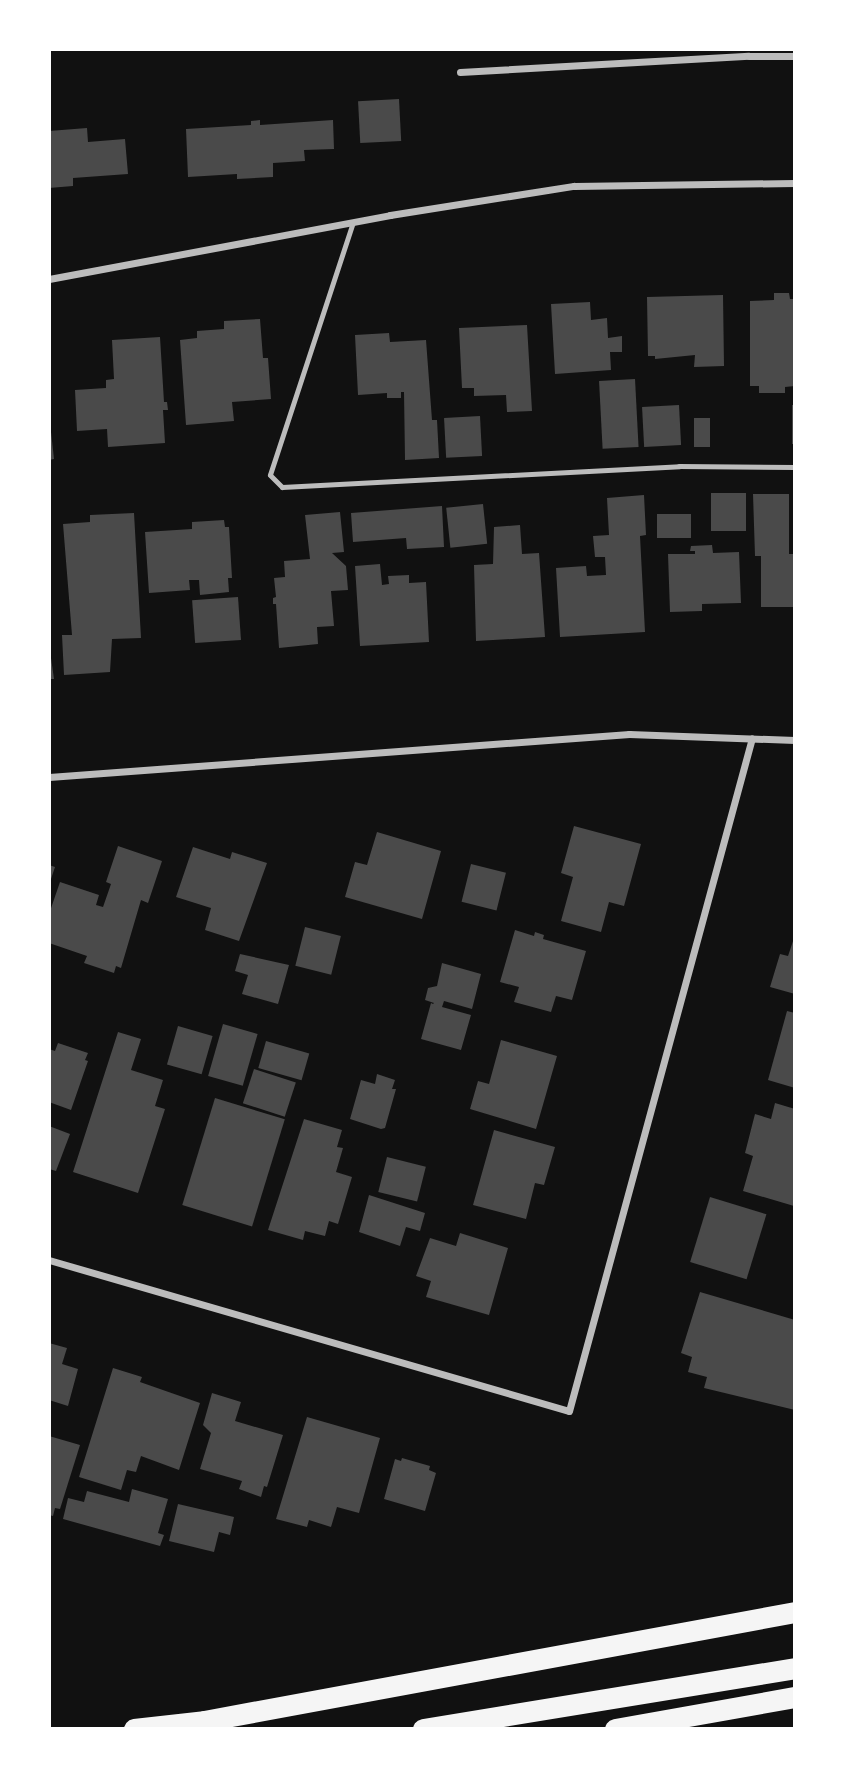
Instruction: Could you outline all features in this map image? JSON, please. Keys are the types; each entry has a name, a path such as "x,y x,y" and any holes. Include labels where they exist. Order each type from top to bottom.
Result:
{"highway":[{"path":"134,1729 204,1721 795,1612"},
{"path":"423,1729 795,1668"},
{"path":"615,1729 795,1697"}],"street":[{"path":"460,72 749,56 795,56"},
{"path":"49,279 353,222 574,186 795,183"},
{"path":"49,777 629,734 795,740"},
{"path":"49,1260 569,1411 752,738"}],"lane":[{"path":"353,222 270,475 282,487 679,466 795,467"}],"building":[{"path":"399,99 401,141 360,143 358,101"},
{"path":"260,120 260,125 333,120 334,149 304,150 305,161 273,163 273,177 237,179 237,174 188,177 186,129 251,125 251,121"},
{"path":"87,128 88,142 125,139 128,174 73,178 73,186 49,188 49,131"},
{"path":"774,293 789,293 790,299 795,299 795,386 785,387 785,393 759,393 759,386 750,386 750,301 774,300"},
{"path":"723,295 724,366 694,367 695,355 655,359 655,356 648,356 647,297"},
{"path":"590,302 591,320 607,318 608,338 622,336 622,352 610,352 611,370 555,374 551,304"},
{"path":"260,319 263,358 268,358 271,399 232,402 234,421 186,425 180,340 197,338 197,331 224,329 224,321"},
{"path":"527,325 532,411 507,412 506,395 474,396 474,388 462,388 459,328"},
{"path":"389,333 390,342 426,340 432,420 437,420 439,458 405,460 404,392 401,392 401,398 387,398 387,393 358,395 355,335"},
{"path":"160,337 164,402 167,402 168,410 163,410 165,443 108,447 107,429 77,431 75,390 106,388 106,380 114,379 112,340"},
{"path":"635,379 639,447 603,449 599,381"},
{"path":"679,405 681,445 644,447 642,407"},
{"path":"792,405 795,405 795,444 792,444"},
{"path":"49,414 54,459 49,460"},
{"path":"480,416 482,456 446,458 444,418"},
{"path":"694,418 710,418 710,447 694,447"},
{"path":"711,493 746,493 746,531 711,531"},
{"path":"753,494 789,494 789,554 795,554 795,607 761,607 761,556 755,556"},
{"path":"644,495 646,535 640,536 645,632 560,637 556,568 586,566 587,576 606,575 605,557 595,557 593,536 609,535 607,498"},
{"path":"483,504 487,544 450,548 446,508"},
{"path":"442,506 444,547 407,549 406,538 353,542 351,513"},
{"path":"340,512 344,552 332,553 346,566 348,590 331,591 334,626 317,627 318,644 279,648 276,604 273,604 273,598 276,597 274,578 285,577 284,561 310,559 305,515"},
{"path":"134,513 141,638 112,639 110,672 64,675 62,635 72,635 63,524 90,522 90,515"},
{"path":"657,514 691,514 691,538 657,538"},
{"path":"224,520 225,527 229,527 232,578 228,578 229,592 200,595 199,580 189,580 190,590 149,593 145,532 192,529 192,522"},
{"path":"520,525 522,554 539,553 545,637 476,641 474,565 493,564 494,527"},
{"path":"712,545 713,553 739,552 741,603 702,604 702,611 670,612 668,554 695,554 695,551 690,551 691,546"},
{"path":"380,564 382,585 389,584 388,576 409,575 409,583 426,582 429,642 360,646 355,566"},
{"path":"238,597 241,640 195,643 192,600"},
{"path":"49,644 54,679 49,679"},
{"path":"574,826 641,844 624,906 609,902 601,932 561,921 573,877 561,873"},
{"path":"377,832 441,851 422,919 345,897 355,862 367,865"},
{"path":"118,846 162,861 148,903 141,900 121,968 116,966 114,973 84,963 87,956 49,943 49,914 60,882 99,895 96,905 103,907 111,884 106,882"},
{"path":"193,847 230,859 232,852 267,863 239,941 205,930 211,908 176,897"},
{"path":"471,864 506,873 496,911 462,902"},
{"path":"49,865 55,867 49,885"},
{"path":"305,927 341,936 331,975 295,966"},
{"path":"515,930 534,936 535,932 544,935 543,939 586,951 572,1000 556,996 551,1012 514,1002 519,987 500,982"},
{"path":"795,935 795,994 770,987 780,954 788,956"},
{"path":"240,954 289,965 278,1004 242,994 248,975 235,971"},
{"path":"442,963 481,974 472,1009 444,1001 442,1007 471,1015 461,1050 421,1039 431,1003 434,1003 425,1000 428,988 437,986"},
{"path":"787,1011 795,1013 795,1088 768,1080"},
{"path":"223,1024 258,1034 243,1086 208,1076"},
{"path":"178,1026 213,1036 202,1074 167,1064"},
{"path":"118,1032 141,1039 131,1070 163,1080 155,1106 165,1109 138,1193 73,1172"},
{"path":"501,1040 557,1056 536,1129 470,1109 478,1081 489,1084"},
{"path":"266,1041 309,1053 302,1080 258,1068"},
{"path":"58,1043 88,1053 85,1060 88,1061 71,1110 49,1102 49,1049 55,1051"},
{"path":"254,1069 296,1083 285,1117 243,1103"},
{"path":"377,1074 395,1080 392,1089 396,1089 385,1128 381,1129 350,1119 361,1080 375,1084"},
{"path":"215,1098 285,1119 252,1226 182,1205"},
{"path":"775,1103 795,1109 794,1206 743,1191 753,1156 745,1153 755,1114 771,1119"},
{"path":"304,1119 342,1130 337,1147 343,1148 336,1172 352,1177 338,1224 329,1221 325,1236 305,1231 303,1240 268,1230"},
{"path":"49,1126 70,1134 56,1171 49,1169"},
{"path":"494,1130 555,1147 544,1185 535,1183 526,1219 473,1205"},
{"path":"387,1157 426,1167 417,1202 378,1192"},
{"path":"369,1195 425,1213 420,1231 406,1227 400,1246 359,1232"},
{"path":"710,1197 766,1214 747,1279 690,1262"},
{"path":"460,1233 508,1248 489,1315 426,1297 431,1281 416,1276 430,1238 456,1246"},
{"path":"700,1292 795,1320 795,1410 704,1388 707,1377 688,1372 692,1357 681,1353"},
{"path":"49,1343 67,1348 62,1364 78,1369 68,1406 49,1400"},
{"path":"113,1368 142,1377 140,1382 200,1403 179,1470 141,1456 136,1472 127,1470 121,1490 79,1477"},
{"path":"212,1393 241,1402 235,1421 283,1435 267,1487 264,1486 261,1497 239,1489 242,1481 200,1469 211,1433 203,1425"},
{"path":"307,1417 380,1438 359,1513 337,1507 331,1527 309,1520 307,1527 276,1519"},
{"path":"49,1436 80,1445 60,1509 55,1508 53,1516 49,1515"},
{"path":"402,1458 430,1466 429,1470 436,1473 425,1511 384,1499 395,1459 401,1461"},
{"path":"132,1489 168,1499 158,1533 164,1535 160,1546 63,1519 68,1498 84,1502 87,1491 129,1502"},
{"path":"178,1504 234,1517 230,1535 219,1532 214,1552 169,1541"}]}
